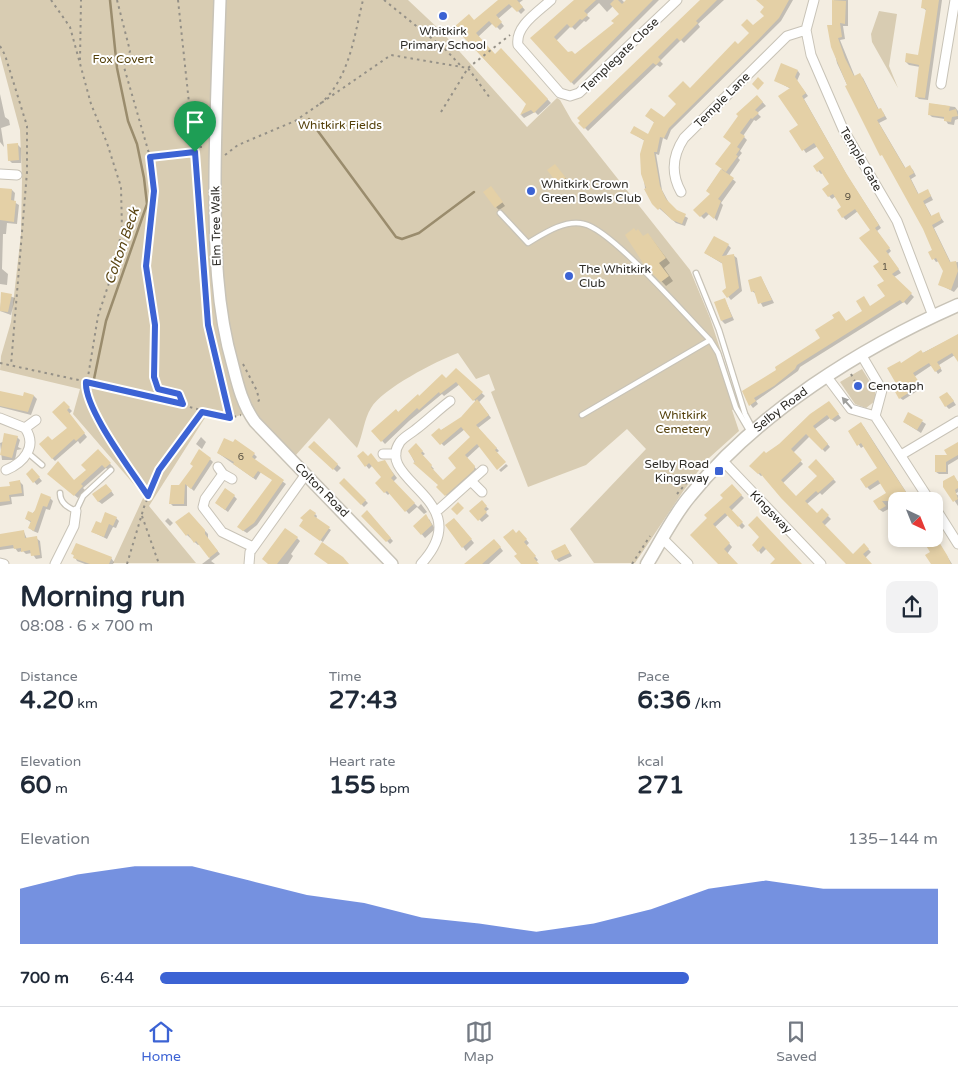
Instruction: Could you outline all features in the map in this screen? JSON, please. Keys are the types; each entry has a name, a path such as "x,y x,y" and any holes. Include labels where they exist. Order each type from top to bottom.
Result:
{"main road":[{"name":"Selby Road","path":"647,564 688,497 722,460 753,431 827,377 934,316 958,305"}],"street":[{"name":"Elm Tree Walk","path":"220,0 215,110 215,238 219,302 225,338 250,414"},
{"path":"521,28 551,0"},
{"name":"Templegate Close","path":"521,28 517,39 521,50 560,93 575,96 677,0"},
{"name":"Temple Gate","path":"814,0 806,30 810,55 854,149 897,221 934,316"},
{"path":"941,84 955,0"},
{"name":"Temple Lane","path":"681,192 675,178 674,164 677,150 684,138 787,36 806,30"},
{"path":"0,174 17,175"},
{"path":"862,356 882,390 875,416"},
{"path":"827,377 851,409 875,416 924,492"},
{"path":"421,564 433,548 437,533 436,511 429,498 404,475 398,465 396,454 399,444 405,437 450,400"},
{"name":"Colton Road","path":"250,414 273,442 392,564"},
{"path":"0,418 25,428 30,438 28,453 19,463 3,472"},
{"path":"25,428 36,420"},
{"path":"901,456 958,421"},
{"path":"382,454 396,454"},
{"name":"Kingsway","path":"722,460 821,564"},
{"path":"436,511 483,470"},
{"path":"232,478 220,471 205,499 203,507 222,532 253,548"},
{"path":"249,564 248,556 253,548 306,474"},
{"path":"472,481 482,492"},
{"path":"55,564 74,526 76,511"},
{"path":"943,520 958,544"},
{"path":"662,538 688,564"}],"lane":[{"path":"500,213 528,243 554,227 584,224 614,241 710,340 718,353 736,408 753,431"},
{"path":"696,273 719,330 745,414 753,431"},
{"path":"582,415 710,340"},
{"path":"28,453 42,465"},
{"path":"60,493 60,497 68,508 76,511 83,496 112,470"}],"path":[{"path":"51,0 70,27 91,104 107,142 121,188 122,221 113,271 98,316 86,389 92,409 148,496"},
{"path":"80,0 80,64"},
{"path":"117,0 130,51 124,67 150,157 154,191 146,266 155,325 154,377 158,389 179,394 183,404"},
{"path":"178,0 192,131 191,144 195,152 208,325 230,418"},
{"path":"313,110 328,96 343,75 363,0"},
{"path":"384,0 445,49 460,65"},
{"path":"441,112 468,68 502,40 521,28"},
{"path":"0,46 5,54 26,126 27,172 10,365"},
{"path":"223,157 238,145 295,121 391,55 460,65 468,68 490,98"},
{"path":"150,157 195,152"},
{"path":"0,363 183,404 202,412 230,418 250,414 259,400 257,390 243,363"},
{"path":"846,366 858,385"},
{"path":"127,564 148,496 159,470 202,412"},
{"path":"142,514 159,564"}],"green space":[{"path":"0,0 408,0 443,33 527,127 557,98 560,100 572,121 690,270 710,318 739,407 732,410 739,431 699,467 699,470 635,563 594,563 570,529 646,449 627,429 586,465 528,487 491,392 495,390 489,374 476,379 458,353 410,376 377,401 369,412 357,448 329,418 295,456 259,417 252,418 245,414 230,418 208,413 149,506 196,563 113,563 144,496 73,414 80,389 0,370 1,356 11,322 21,234 22,179 20,130 0,55"},
{"path":"879,11 897,14 889,66 898,88 872,42 871,34"},
{"name":"Cenotaph","path":"862,369 875,390 875,401 866,408 855,404 840,382"}],"building":[{"path":"498,0 517,0 523,7 517,12 509,4 496,15 502,22 496,28 489,21 476,33 495,54 501,48 548,99 534,113 531,110 520,115 526,104 454,27 469,14 474,20"},
{"path":"574,0 596,0 584,11 588,15 582,20 580,19 571,28 567,24 554,37 568,52 572,51 575,54 614,23 611,21 619,14 610,4 614,0 618,0 622,4 626,0 653,0 571,83 530,38"},
{"path":"700,0 717,0 696,21 698,23 680,41 677,38 658,57 661,60 656,65 653,63 584,129 578,123 580,121 577,118"},
{"path":"756,0 789,0 779,18 669,128 664,138 660,137 657,152 654,152 660,186 666,199 677,210 686,214 682,224 672,220 660,208 658,210 652,204 644,189 646,188 641,174 640,154 644,140 630,133 634,126 648,134 654,122 645,116 651,108 664,117 676,104 668,96 683,81 690,88 735,41 738,44 749,33 741,25 747,19 753,25 764,16 760,12 764,7"},
{"path":"832,0 846,1 845,24 840,23 842,37 838,38 854,76 860,73 878,109 881,108 885,116 877,120 905,168 910,165 914,173 909,176 918,194 928,189 931,196 923,201 931,216 939,212 941,220 932,225 950,262 956,261 958,271 951,290 938,285 943,271 936,258 932,260 928,252 932,250 923,229 882,155 880,156 845,86 847,85 831,47 827,25 832,25"},
{"path":"922,0 939,0 925,98 915,97 919,65 905,62 906,53 918,55 926,9 921,8"},
{"path":"781,63 798,70 795,77 806,93 802,96 846,173 879,225 875,228 890,248 886,251 899,269 892,274 912,293 903,303 900,300 797,365 795,369 774,386 754,398 756,401 749,406 742,391 776,370 775,367 820,338 815,330 834,318 832,315 839,311 846,321 862,311 856,301 864,296 870,306 885,296 877,285 884,281 873,266 879,262 859,238 870,230 855,209 842,218 837,210 841,207 833,194 828,197 822,189 829,184 820,170 817,172 813,166 824,158 814,143 802,151 789,131 798,125 778,96 790,88 774,81"},
{"path":"758,77 764,83 758,90 752,84"},
{"path":"757,95 763,102 755,110 759,113 751,118 740,133 745,136 737,147 740,149 736,155 738,156 726,172 715,164 731,143 723,137 738,116 736,114"},
{"path":"929,103 950,106 949,111 956,109 958,116 952,117 951,122 944,121 944,117 928,115"},
{"path":"18,143 19,160 8,161 7,144"},
{"path":"555,164 566,178 558,184 547,170"},
{"path":"721,169 734,178 718,199 721,201 714,219 706,212 700,217 693,210 710,194 706,191"},
{"path":"491,186 503,202 495,208 483,192"},
{"path":"0,188 12,189 11,200 16,201 14,222 0,220"},
{"name":"The Whitkirk Club","path":"634,228 636,231 638,229 643,236 648,233 666,258 659,263 669,276 661,282 645,266 625,235"},
{"path":"714,236 729,244 722,256 734,254 739,288 727,298 722,291 726,288 722,263 704,253"},
{"path":"761,276 772,300 758,304 754,291 751,292 748,280"},
{"path":"1,292 12,294 8,312 0,311"},
{"path":"725,298 732,317 721,321 714,302"},
{"path":"958,334 958,362 952,353 937,362 941,368 935,372 929,363 913,373 921,385 899,399 894,390 898,387 887,368 900,361 901,363 921,350 923,353"},
{"path":"456,368 483,392 473,401 456,382 440,394 439,392 419,410 417,408 381,442 371,431 396,409 398,412 418,394 419,396 442,374 446,378"},
{"path":"0,391 23,396 24,392 34,395 28,412 0,406"},
{"path":"947,392 954,401 945,407 939,397"},
{"path":"477,399 489,415 476,425 497,448 495,450 506,462 497,470 477,444 465,455 475,466 474,470 445,496 436,487 438,485 413,463 415,462 408,451 416,443 423,451 421,453 432,465 431,467 443,480 456,468 448,458 470,437 461,427 440,445 431,435 439,428 441,430 461,417"},
{"path":"64,401 70,407 67,410 85,433 76,441 74,439 52,459 39,444 48,436 52,440 67,428 52,412"},
{"path":"829,401 839,414 831,420 827,415 813,426 828,444 822,450 806,434 791,449 802,460 781,480 796,496 817,476 808,467 816,459 834,479 805,501 817,513 822,508 829,515 822,522 853,554 864,543 869,549 863,554 872,564 846,564 781,498 760,473 758,474 749,466 764,451 766,453 779,444 810,414"},
{"path":"908,412 923,420 917,430 903,422"},
{"path":"861,422 906,492 888,492 888,501 882,501 886,506 879,510 873,501 886,493 878,480 866,488 860,479 877,468 861,443 857,446 848,431"},
{"path":"4,433 18,436 12,458 0,455"},
{"path":"224,438 233,442 235,439 255,453 252,457 284,480 254,523 243,531 237,527 272,480 258,471 253,478 233,464 234,462 217,453"},
{"path":"314,441 338,464 333,470 308,447"},
{"path":"958,442 958,455 946,462 946,472 935,472 935,455 947,455 944,450"},
{"path":"98,449 111,463 105,468 102,465 81,484 83,486 74,496 47,474 58,461 74,480 86,470 81,465"},
{"path":"199,449 211,458 191,489 185,484 184,504 169,504 171,485 179,485 193,466 190,464"},
{"path":"363,451 368,456 371,453 378,462 385,460 394,475 391,478 415,503 405,512 387,491 384,493 375,483 381,477 369,463 365,467 357,456"},
{"path":"32,468 40,477 33,483 26,474"},
{"path":"954,475 958,482 958,488 955,490 958,499 953,502 943,487 943,481"},
{"path":"344,478 366,500 361,505 339,483"},
{"path":"20,480 22,493 9,495 10,501 0,502 0,487 10,486 9,482"},
{"path":"106,484 112,491 98,502 92,494"},
{"path":"732,484 742,495 729,507 743,522 738,527 725,513 713,524 730,543 724,549 738,564 718,564 690,535 707,518 704,515 723,498 720,495"},
{"path":"225,488 235,495 225,510 215,503"},
{"path":"41,493 51,497 47,507 43,506 34,531 28,528 31,521 25,519 28,511 33,513 35,510"},
{"path":"482,500 487,506 484,509 487,512 478,521 469,511"},
{"path":"458,502 464,508 457,515 451,509"},
{"path":"310,509 316,513 314,516 330,527 320,541 299,526 303,520 300,518"},
{"path":"367,510 391,538 386,542 361,516"},
{"path":"105,512 117,517 113,526 109,524 104,537 91,532 96,521 101,523"},
{"path":"189,512 205,530 205,534 218,551 209,558 196,541 194,543 188,534 186,536 175,522"},
{"path":"426,514 432,525 421,535 413,526"},
{"path":"757,516 802,564 770,564 775,559 763,546 758,552 752,545 759,537 748,525"},
{"path":"454,518 472,539 462,548 445,525"},
{"path":"285,528 298,537 277,564 268,564 262,559"},
{"path":"513,529 516,533 519,530 527,539 524,542 536,556 534,558 539,564 521,564 514,556 517,554 503,537"},
{"path":"24,530 25,538 37,536 40,555 31,556 30,550 21,552 21,548 14,549 13,545 0,547 0,534"},
{"path":"494,539 501,547 482,564 464,564"},
{"path":"322,542 343,557 349,564 328,564 314,554"},
{"path":"76,543 112,557 109,564 90,564 73,558 74,555 71,554"},
{"path":"565,544 570,553 555,560 551,551"},
{"path":"942,547 951,564 931,564 925,555 930,552 928,548"}],"waterway":[{"name":"Colton Beck","path":"94,379 106,321 147,204 137,144 128,121 117,68 110,0"},
{"path":"309,119 396,237 402,239 419,233 474,192"}],"place":[{"name":"Whitkirk Primary School","path":"443,16"},
{"name":"Whitkirk Crown Green Bowls Club","path":"531,191"},
{"name":"The Whitkirk Club","path":"569,276"},
{"name":"Cenotaph","path":"858,386"},
{"name":"Selby Road Kingsway","path":"719,471"}],"route":[{"path":"195,152 208,325 230,418 202,412 159,470 148,496 92,409 86,389 86,382 183,404 179,394 158,389 154,377 155,325 146,266 154,191 150,157 195,152"}],"park label":[{"name":"Fox Covert","path":"123,59"},
{"name":"Whitkirk Fields","path":"340,125"},
{"name":"Whitkirk Cemetery","path":"683,422"}]}
